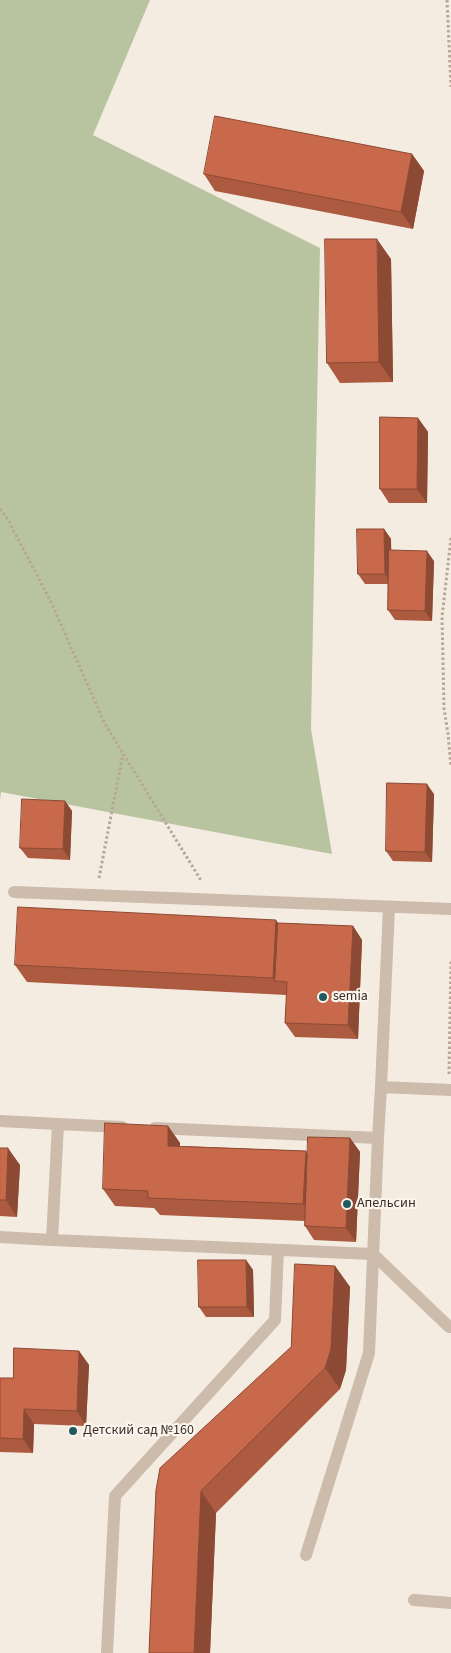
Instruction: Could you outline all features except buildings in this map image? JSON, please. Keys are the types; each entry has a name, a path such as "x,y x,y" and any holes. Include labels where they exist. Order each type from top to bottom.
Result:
{"lane":[{"path":"14,892 451,909"},
{"path":"306,1555 369,1353 389,907"},
{"path":"381,1087 449,1090"},
{"path":"0,1121 378,1138"},
{"path":"52,1240 58,1124"},
{"path":"0,1237 373,1254 451,1327"},
{"path":"107,1653 115,1496 275,1320 278,1250"},
{"path":"414,1600 451,1603"}],"path":[{"path":"447,0 451,87"},
{"path":"0,509 7,518 51,602 105,724 213,900"},
{"path":"451,538 442,617 444,708 451,767"},
{"path":"96,896 123,754"},
{"path":"449,1090 451,959"}],"green space":[{"path":"0,0 150,0 93,135 320,248 311,729 332,854 1,792 0,800"}],"place":[{"name":"semia","path":"323,997"},
{"name":"Апельсин","path":"347,1204"},
{"name":"Детский сад №160","path":"73,1431"}]}
